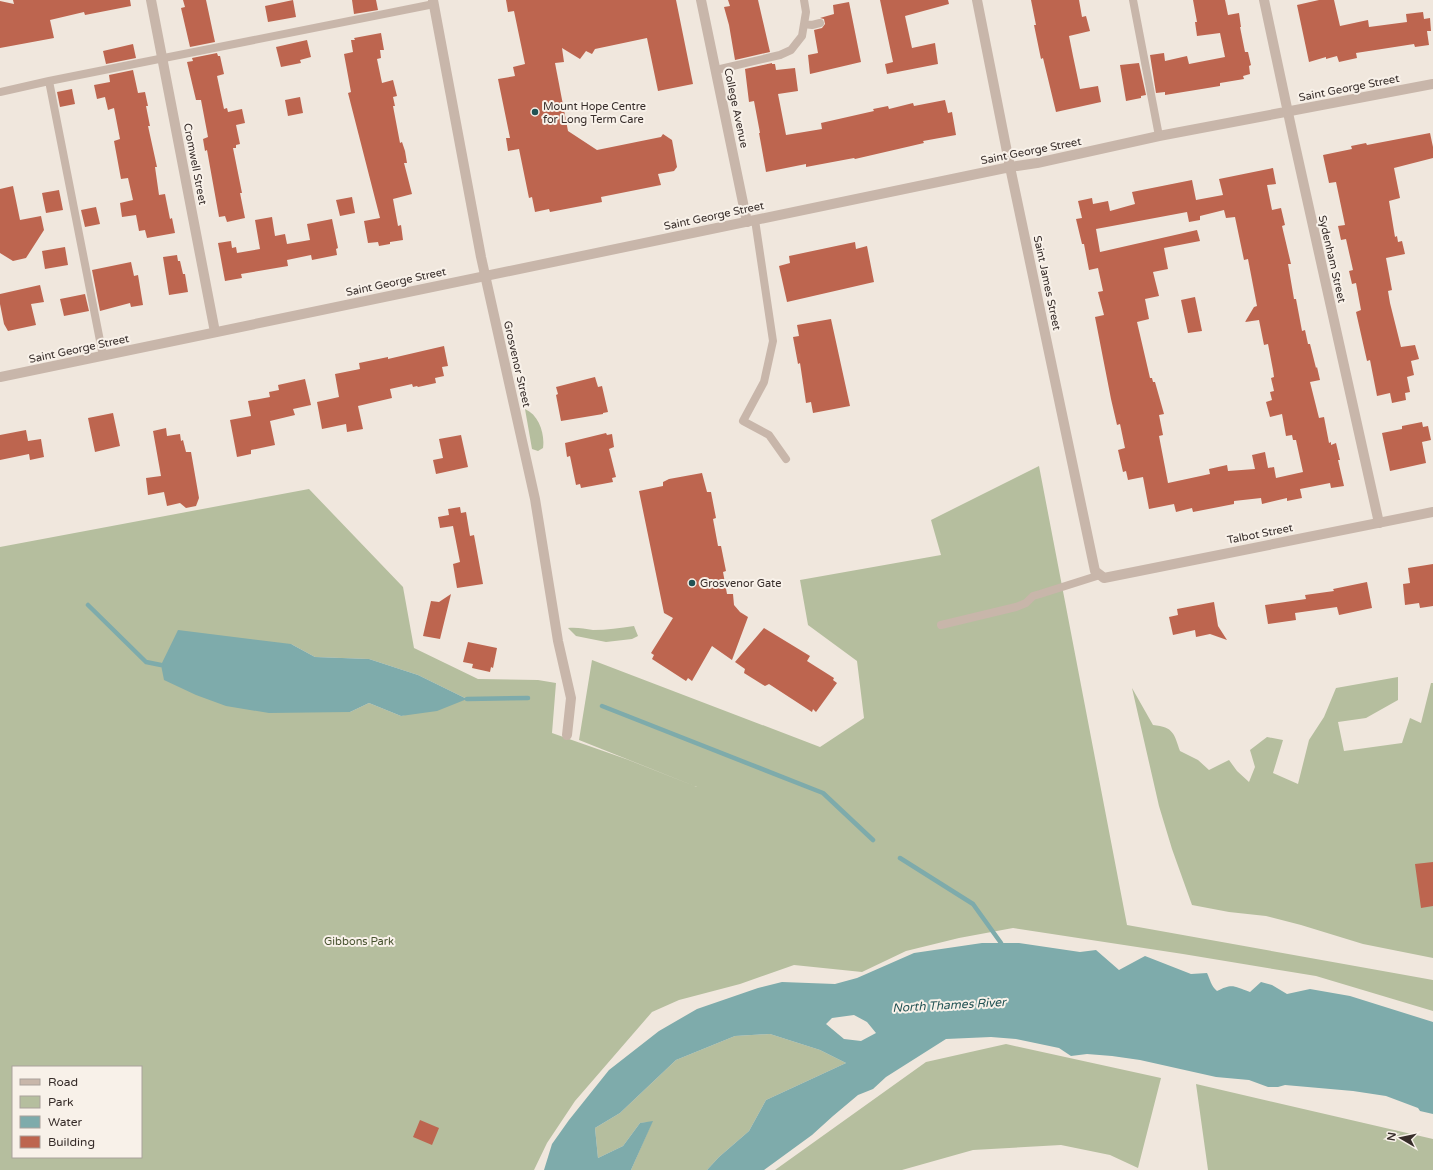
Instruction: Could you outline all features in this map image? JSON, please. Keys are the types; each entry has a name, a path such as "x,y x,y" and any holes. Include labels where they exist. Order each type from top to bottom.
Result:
{"street":[{"name":"Cromwell Street","path":"151,0 215,332"},
{"name":"College Avenue","path":"701,0 751,221"},
{"name":"Saint James Street","path":"977,0 1010,167 1097,573"},
{"name":"Sydenham Street","path":"1264,0 1379,523"},
{"name":"Grosvenor Street","path":"433,2 486,276 529,470 558,641 571,698 567,734"},
{"name":"Saint George Street","path":"0,377 1010,167 1036,163 1159,136 1433,84"},
{"name":"Talbot Street","path":"1097,573 1104,578 1433,512"}],"lane":[{"path":"716,70 780,55 791,50 802,36 806,12 804,0"},
{"path":"1133,0 1159,136"},
{"path":"0,92 433,2"},
{"path":"804,24 812,25 820,23"},
{"path":"49,81 102,356"},
{"path":"751,221 773,341 764,382 743,421 769,435 786,459"},
{"path":"941,625 1016,607 1026,603 1033,596 1097,573"}],"green space":[{"path":"525,409 534,416 542,431 543,448 538,451 532,449"},
{"name":"Gibbons Park","path":"1039,466 1127,925 1433,980 1433,1011 1316,976 1013,928 959,938 906,951 862,972 794,965 740,984 679,1000 652,1012 575,1101 547,1143 534,1170 0,1170 0,547 309,489 403,587 414,648 478,679 538,680 556,683 552,733 626,759 697,787 579,740 592,660 820,747 864,718 857,661 808,625 800,580 941,555 931,520","holes":["291,644 315,657 369,659 418,675 467,699 401,716 369,703 350,712"]},
{"path":"634,626 638,636 632,639 606,642 576,636 568,628 598,630"},
{"path":"1398,677 1398,700 1366,718 1338,722 1344,751 1402,743 1410,718 1421,723 1431,683 1433,683 1433,958 1363,944 1266,916 1229,912 1192,905 1172,849 1159,806 1132,688 1153,725 1160,726 1172,732 1180,751 1198,760 1209,770 1229,760 1237,771 1249,782 1255,767 1250,750 1267,737 1283,740 1273,773 1298,784 1309,740 1324,717 1336,688"},
{"path":"770,1034 820,1050 846,1063 766,1100 749,1131 719,1157 707,1170 631,1170 652,1122 640,1123 623,1146 598,1158 595,1128 620,1113 676,1060 735,1036"},
{"path":"1006,1044 1161,1078 1138,1168 1110,1155 1061,1145 973,1150 902,1170 775,1170 926,1062"},
{"path":"1196,1084 1433,1139 1433,1170 1208,1170"}],"water":[{"path":"178,630 291,644 315,657 369,659 418,675 467,699 437,711 401,716 369,703 350,712 269,713 226,706 196,695 164,680 161,665"},
{"name":"North Thames River","path":"982,943 1019,943 1080,952 1096,950 1119,970 1145,956 1191,974 1207,973 1212,985 1217,991 1233,986 1250,992 1261,982 1272,985 1287,994 1310,989 1350,996 1433,1022 1433,1114 1420,1111 1418,1108 1386,1096 1353,1091 1285,1085 1268,1087 1249,1080 1216,1077 1140,1060 1087,1054 1071,1056 1059,1048 1016,1039 991,1037 946,1039 886,1077 873,1089 858,1095 812,1135 764,1170 707,1170 719,1157 749,1131 766,1100 846,1063 820,1050 770,1034 735,1036 676,1060 620,1113 595,1128 598,1158 623,1146 640,1123 653,1121 631,1170 544,1170 552,1144 609,1070 659,1031 697,1009 758,988 782,982 835,984 857,978 914,953","holes":["854,1015 867,1022 876,1033 861,1041 844,1039 826,1024 832,1018"]}],"building":[{"path":"13,0 130,0 131,6 85,15 84,12 50,20 54,38 0,48 0,1 14,4"},
{"path":"183,0 206,0 215,42 190,47 181,8 185,7"},
{"path":"293,0 296,17 268,22 265,6"},
{"path":"352,0 376,0 378,10 354,14"},
{"name":"Mount Hope Centre for Long Term Care","path":"506,0 676,0 693,84 658,91 647,38 595,49 592,54 586,51 580,59 562,48 564,62 555,63 568,131 597,150 661,137 663,134 672,140 677,167 674,171 658,174 661,185 601,197 602,202 550,212 549,209 535,212 532,197 529,198 519,149 508,151 506,138 510,138 498,79 515,76 513,67 525,64 514,11 508,12"},
{"path":"728,0 758,0 770,52 735,60 729,25 724,7 730,6"},
{"path":"880,0 948,0 949,4 905,16 912,48 935,43 938,64 887,74 885,64 893,62"},
{"path":"1031,0 1079,0 1082,17 1086,16 1090,31 1069,36 1080,89 1098,86 1101,102 1056,112 1043,58 1041,59 1034,25 1036,25"},
{"path":"1193,0 1225,0 1228,15 1239,13 1245,52 1248,52 1251,65 1249,66 1250,74 1243,76 1244,79 1220,83 1220,86 1165,95 1165,92 1156,93 1150,55 1164,53 1165,61 1187,56 1189,64 1225,57 1220,33 1197,36 1195,22 1197,22"},
{"path":"1319,0 1334,0 1340,26 1368,20 1369,27 1407,22 1406,14 1423,12 1424,19 1430,18 1431,31 1427,31 1429,45 1415,47 1414,44 1356,53 1357,58 1339,62 1337,56 1326,59 1326,57 1309,62 1297,5"},
{"path":"849,2 861,62 810,74 808,55 818,53 814,30 822,28 825,24 824,19 820,18 834,14 833,5"},
{"path":"381,33 384,50 380,50 381,58 377,59 382,83 393,80 397,96 393,97 395,106 393,106 400,143 402,142 405,151 407,163 404,163 412,194 393,199 398,226 401,225 403,240 390,242 390,244 379,246 378,242 368,243 364,221 380,218 348,93 351,92 344,54 353,52 351,40 355,40 354,38"},
{"path":"307,40 311,57 300,60 301,63 281,67 276,47"},
{"path":"133,44 136,58 106,64 103,51"},
{"path":"217,53 218,56 220,56 224,74 217,76 224,109 227,108 228,112 242,109 245,123 236,125 240,144 236,145 236,148 233,148 242,193 240,193 245,218 227,222 225,216 219,217 207,150 205,151 203,139 208,137 201,100 196,100 187,62 193,61 192,58"},
{"path":"772,63 775,64 776,70 795,68 798,91 778,94 786,135 822,129 821,123 874,111 873,109 888,106 889,109 913,103 914,106 945,100 948,113 952,112 956,135 923,141 924,143 855,159 806,167 806,164 766,172 754,101 749,102 745,69"},
{"path":"1139,63 1146,95 1141,96 1141,98 1126,101 1120,65"},
{"path":"133,70 138,93 145,92 150,126 148,126 157,167 155,167 159,195 165,194 170,219 172,218 175,233 147,238 145,230 139,231 136,215 122,217 120,203 133,200 128,178 121,179 114,141 120,139 114,108 108,110 105,97 97,99 94,85 110,82 109,75"},
{"path":"72,89 75,104 60,107 57,92"},
{"path":"300,97 303,113 288,116 285,100"},
{"path":"1430,133 1433,147 1433,158 1394,168 1400,198 1389,201 1395,237 1397,236 1398,242 1402,241 1405,254 1386,258 1392,290 1388,291 1390,303 1401,347 1415,345 1419,359 1411,361 1414,375 1407,377 1410,392 1405,393 1406,400 1392,403 1390,393 1377,396 1370,360 1367,361 1356,312 1361,310 1356,283 1352,284 1349,271 1353,270 1346,239 1341,240 1338,226 1345,225 1336,182 1329,183 1323,155 1352,149 1351,146 1366,143 1367,145"},
{"path":"1273,168 1276,184 1267,185 1272,210 1281,208 1285,225 1282,226 1291,264 1288,264 1294,299 1296,299 1302,331 1305,330 1320,380 1310,382 1319,418 1324,417 1329,443 1331,442 1331,445 1336,443 1344,486 1331,488 1330,483 1300,489 1302,498 1287,501 1287,498 1262,504 1261,498 1234,501 1234,504 1193,512 1192,508 1176,512 1174,504 1149,509 1143,477 1128,480 1126,471 1123,472 1118,450 1125,448 1120,424 1117,425 1111,399 1095,317 1104,315 1098,292 1103,291 1098,268 1089,270 1084,244 1082,244 1076,219 1082,218 1078,201 1092,198 1093,204 1108,201 1110,211 1135,204 1132,192 1192,180 1196,200 1223,195 1219,179","holes":["1224,210 1226,218 1235,217 1244,260 1248,259 1257,306 1254,307 1245,322 1259,320 1264,345 1268,344 1274,377 1271,378 1274,391 1270,392 1272,400 1266,402 1270,417 1282,414 1286,436 1292,435 1293,440 1296,440 1303,472 1276,478 1274,467 1268,468 1265,452 1252,455 1255,469 1228,471 1227,465 1209,469 1210,474 1168,483 1159,436 1163,435 1159,415 1164,414 1155,382 1153,382 1152,378 1150,378 1137,322 1149,319 1145,299 1159,296 1153,272 1168,269 1164,248 1200,241 1197,230 1100,252 1096,229 1187,212 1189,222 1200,220 1200,216"]},
{"path":"13,186 20,220 41,216 44,230 26,258 13,261 0,253 0,189"},
{"path":"59,190 63,210 46,213 42,193"},
{"path":"352,197 355,213 340,216 336,200"},
{"path":"96,207 100,224 85,227 81,210"},
{"path":"272,217 275,236 285,234 287,244 310,240 307,224 332,219 338,248 336,249 337,255 312,260 311,255 287,260 288,266 241,274 242,278 225,281 218,243 231,241 232,248 236,247 237,253 260,249 255,220"},
{"path":"855,242 856,249 867,246 874,282 787,302 779,266 790,263 789,256"},
{"path":"65,247 68,265 45,269 42,251"},
{"path":"177,255 183,274 185,274 188,292 169,295 163,257"},
{"path":"131,262 134,276 138,275 143,305 131,307 130,303 100,311 92,270"},
{"path":"40,285 44,302 31,304 36,325 8,331 4,324 0,304 0,294"},
{"path":"85,294 89,311 64,316 60,299"},
{"path":"1195,297 1202,331 1188,333 1181,300"},
{"path":"831,319 850,406 813,413 811,402 806,403 800,363 798,364 793,337 799,336 797,325"},
{"path":"444,346 448,366 442,367 444,376 435,378 436,383 418,387 413,387 412,384 390,389 392,398 358,406 363,429 347,432 346,424 322,429 317,402 339,397 335,374 360,369 359,363 388,357 388,359"},
{"path":"595,377 598,387 602,386 608,412 561,421 556,387"},
{"path":"305,379 311,405 293,409 295,415 270,421 275,445 251,450 251,454 237,457 230,420 251,416 248,401 270,397 269,392 279,390 278,385"},
{"path":"113,413 120,446 95,452 88,418"},
{"path":"1422,422 1423,427 1428,426 1431,440 1422,442 1426,463 1390,471 1382,433 1402,429 1402,426"},
{"path":"166,428 167,436 180,434 181,441 183,440 186,452 191,452 199,498 196,506 186,508 180,503 167,506 164,492 148,495 146,478 161,476 153,431"},
{"path":"26,430 28,441 41,439 44,457 30,460 29,454 0,460 0,435"},
{"path":"606,433 607,435 612,434 614,447 609,449 616,477 612,478 613,482 581,488 580,484 576,485 570,456 567,457 565,443"},
{"path":"461,435 468,467 436,474 433,460 443,458 439,439"},
{"name":"Grosvenor Gate","path":"702,473 707,492 711,492 716,518 713,519 718,546 721,546 726,571 723,572 727,594 733,594 734,605 740,612 748,617 732,660 712,646 692,681 688,678 686,681 652,659 654,655 651,653 673,618 664,613 639,491 663,486 663,482 669,479"},
{"path":"460,507 461,513 466,512 470,536 474,535 483,584 457,588 453,564 460,562 453,526 440,528 438,517 449,515 448,509"},
{"path":"1433,564 1433,606 1420,608 1419,603 1405,605 1403,584 1410,583 1408,568"},
{"path":"1367,582 1372,608 1339,615 1337,607 1295,613 1296,620 1268,624 1265,605 1306,599 1305,595 1334,591 1333,589"},
{"path":"451,594 440,639 423,636 431,601 439,602"},
{"path":"1214,602 1218,626 1227,640 1210,634 1196,637 1195,630 1173,635 1169,617 1178,615 1177,609"},
{"path":"764,628 810,656 807,661 834,678 833,680 837,683 816,712 813,709 812,712 769,684 765,686 744,673 745,669 735,662"},
{"path":"468,642 497,648 493,668 491,667 490,672 472,668 473,664 463,662"},
{"path":"1433,862 1433,906 1421,908 1415,864"},
{"path":"420,1120 439,1128 432,1145 413,1137"}],"waterway":[{"path":"88,605 146,662 161,665"},
{"path":"467,699 528,698"},
{"path":"602,706 823,793 873,840"},
{"path":"900,858 973,904 1001,943"}],"place":[{"name":"Mount Hope Centre for Long Term Care","path":"535,112"},
{"name":"Grosvenor Gate","path":"692,583"}]}
